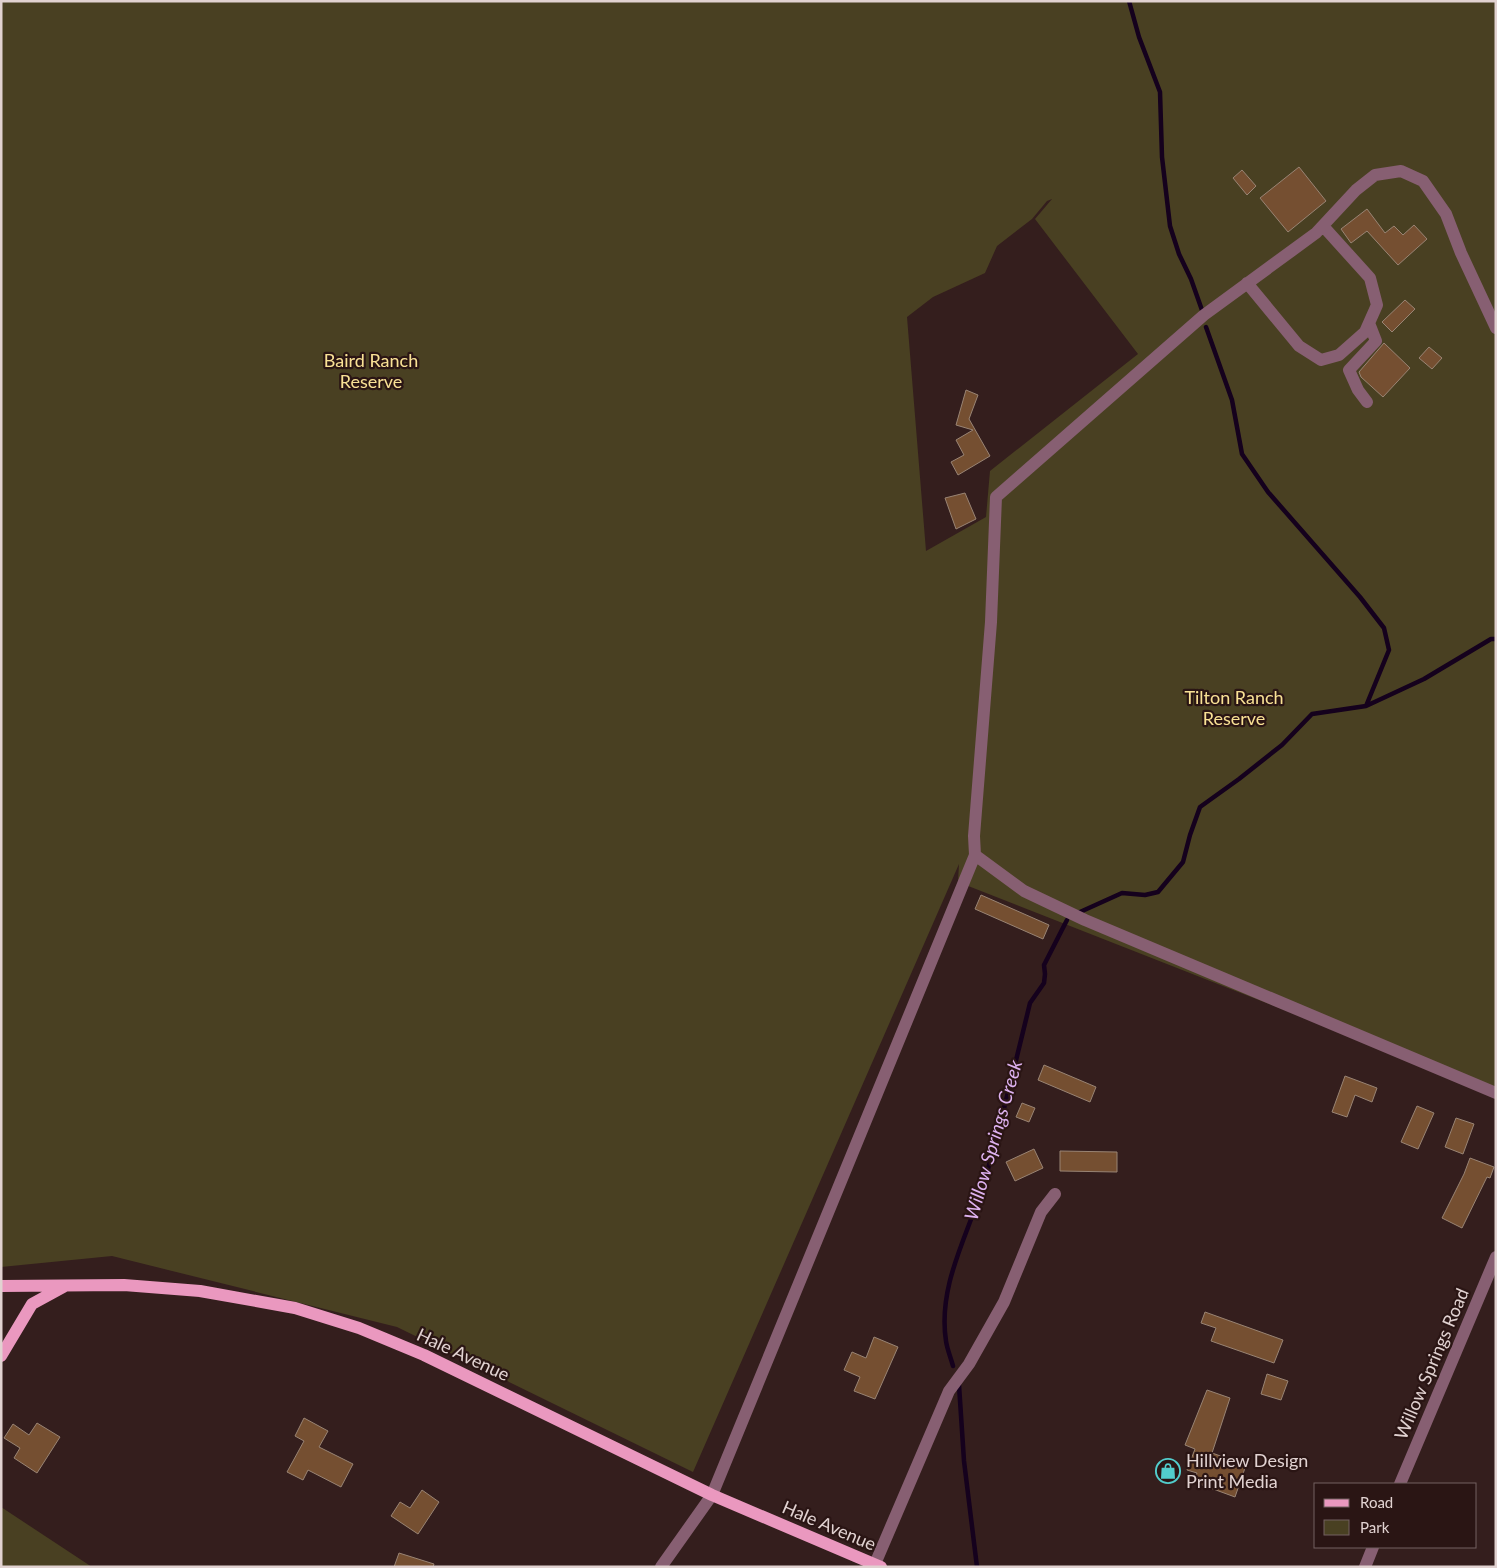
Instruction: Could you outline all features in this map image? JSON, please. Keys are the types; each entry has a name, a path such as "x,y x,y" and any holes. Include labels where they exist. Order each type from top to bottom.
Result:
{"main road":[{"name":"Hale Avenue","path":"1,1286 124,1285 200,1291 295,1308 359,1328 424,1355 712,1495 878,1566"},
{"path":"1,1356 32,1304 66,1286"}],"street":[{"path":"662,1567 712,1495 975,855 974,836 991,622 996,497 1204,315 1316,234 1356,190 1375,175 1401,170 1423,181 1446,214 1461,254 1496,328"},
{"path":"1247,283 1300,346 1321,360 1339,355 1365,332 1377,305 1370,278 1323,226"},
{"path":"1367,402 1358,390 1349,370 1376,341 1369,323"},
{"path":"975,855 1024,891 1085,920 1496,1093"},
{"path":"878,1566 949,1390 968,1364 1004,1302 1041,1212 1055,1194"},
{"name":"Willow Springs Road","path":"1400,1483 1496,1257"},
{"path":"1365,1567 1373,1548"}],"green space":[{"path":"1,1 1496,1 1496,1093 958,882 959,864 693,1472 397,1327 112,1256 1,1267","holes":["1052,199 1035,219 1138,354 990,471 986,517 926,551 907,317 933,297 985,273 997,246 1032,219 1047,201"]},
{"path":"1,1507 92,1567 1,1567"}],"building":[{"path":"1299,167 1326,201 1288,232 1260,198"},
{"path":"1242,170 1256,186 1247,195 1233,178"},
{"path":"1367,209 1385,233 1394,226 1403,235 1414,225 1427,239 1398,265 1367,231 1351,243 1341,229"},
{"path":"1405,300 1415,309 1392,332 1382,322"},
{"path":"1384,343 1410,368 1383,397 1361,377 1359,372"},
{"path":"1429,347 1442,358 1432,369 1419,358"},
{"path":"966,390 978,395 969,419 990,456 958,475 951,462 964,455 956,440 973,430 956,425"},
{"path":"965,493 976,519 956,529 945,498"},
{"path":"981,895 1049,925 1043,939 975,909"},
{"path":"1044,1065 1096,1087 1090,1102 1038,1080"},
{"path":"1345,1076 1377,1088 1372,1102 1355,1095 1347,1117 1332,1112"},
{"path":"1022,1103 1035,1108 1029,1122 1016,1117"},
{"path":"1417,1106 1434,1113 1418,1149 1401,1142"},
{"path":"1456,1118 1474,1124 1463,1154 1445,1147"},
{"path":"1034,1149 1043,1168 1015,1181 1006,1162"},
{"path":"1060,1151 1117,1152 1117,1172 1060,1171"},
{"path":"1470,1158 1494,1167 1490,1178 1487,1177 1462,1228 1442,1218"},
{"path":"1205,1312 1283,1340 1274,1363 1211,1341 1216,1328 1201,1323"},
{"path":"874,1337 898,1347 875,1399 854,1391 860,1377 844,1370 852,1352 866,1358"},
{"path":"1267,1374 1288,1381 1281,1400 1261,1394"},
{"path":"1207,1390 1230,1398 1212,1453 1246,1465 1235,1497 1194,1482 1197,1473 1187,1470 1195,1449 1185,1445"},
{"path":"304,1418 328,1431 319,1447 353,1464 341,1487 308,1470 303,1480 287,1472 304,1441 295,1436"},
{"path":"37,1423 60,1437 37,1473 14,1458 20,1448 4,1438 13,1424 29,1435"},
{"path":"422,1490 439,1502 418,1534 391,1516 400,1502 410,1508"},
{"path":"399,1553 434,1564 433,1567 394,1567"}],"waterway":[{"path":"1129,1 1139,37 1160,92 1162,157 1170,226 1179,254 1191,279 1203,313"},
{"path":"1206,327 1232,400 1242,454 1268,492 1360,597 1384,628 1389,650 1366,706"},
{"name":"Willow Springs Creek","path":"1080,912 1122,893 1145,895 1158,892 1183,862 1200,807 1282,745 1312,714 1366,706 1424,679 1491,639 1496,639"},
{"name":"Willow Springs Creek","path":"953,1366 947,1344 945,1319 946,1298 951,1278 986,1176 1030,1003 1044,983 1044,965 1067,920"},
{"name":"Willow Springs Creek","path":"959,1385 964,1461 977,1567"}],"place":[{"name":"Hillview Design Print Media","path":"1168,1471"}],"park label":[{"name":"Baird Ranch Reserve","path":"371,371"},
{"name":"Tilton Ranch Reserve","path":"1234,708"}]}
